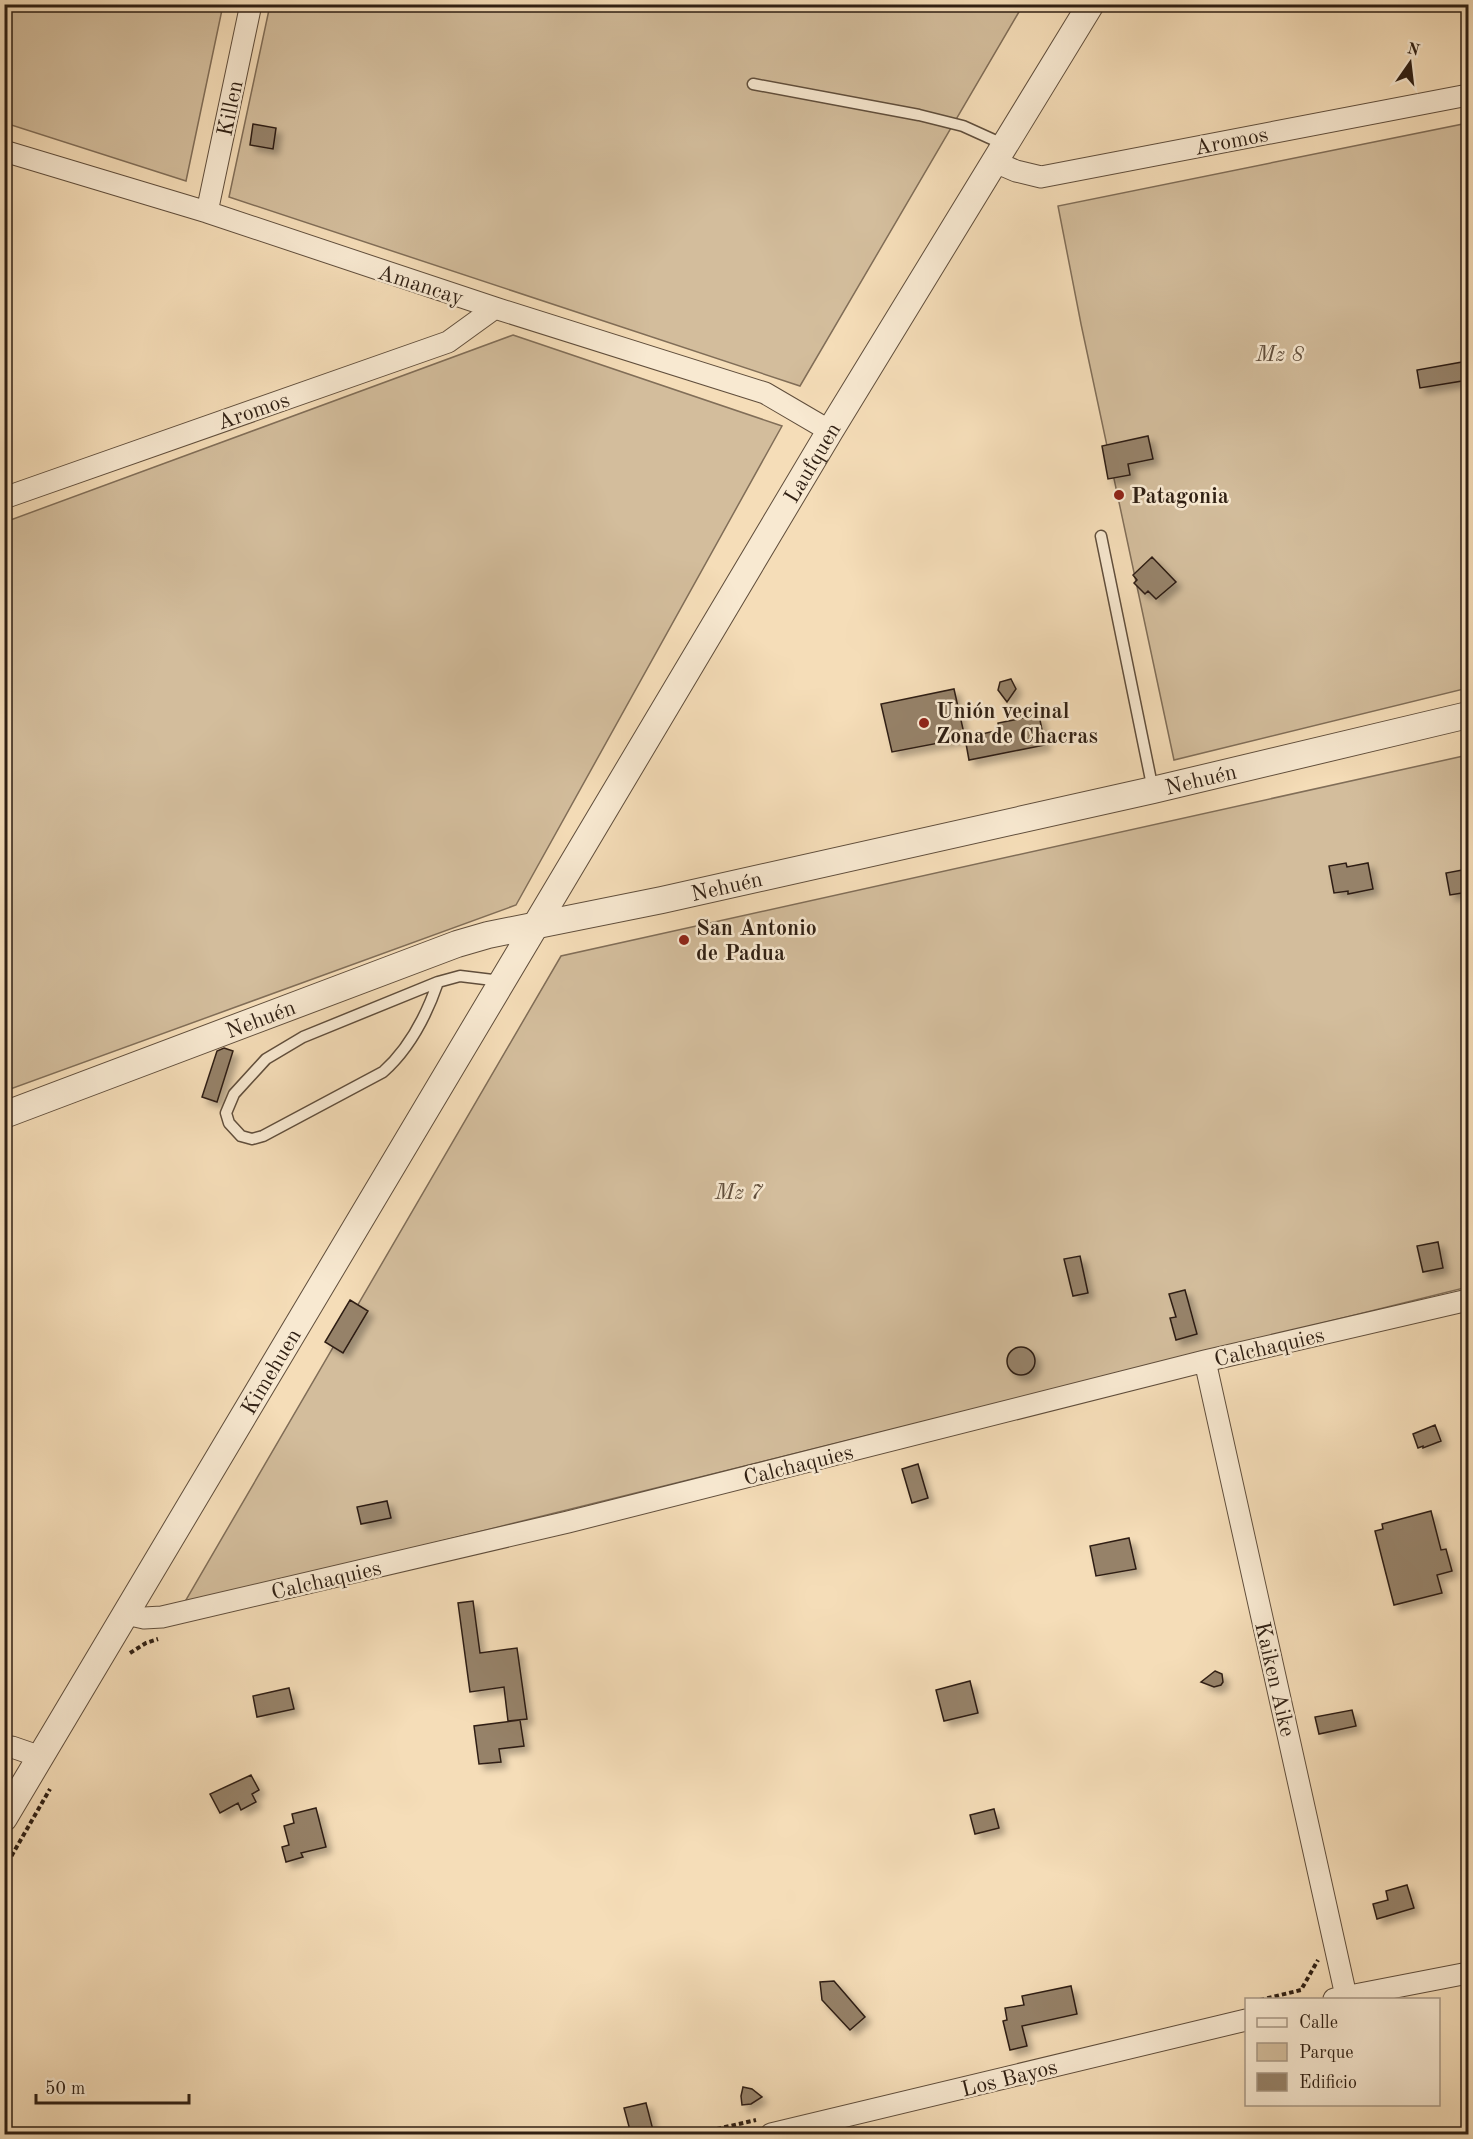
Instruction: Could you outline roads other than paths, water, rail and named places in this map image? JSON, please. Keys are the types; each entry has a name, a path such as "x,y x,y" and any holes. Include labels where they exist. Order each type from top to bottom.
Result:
{"street":[{"name":"Killen","path":"207,212 251,4"},
{"name":"Laufquen","path":"538,924 830,431 1091,4"},
{"name":"Aromos","path":"1000,154 1016,171 1041,177 1468,95"},
{"name":"Amancay","path":"4,151 207,212 495,308 765,393 830,431"},
{"name":"Aromos","path":"4,498 448,342 495,308"},
{"name":"Nehuén","path":"4,1115 457,944 538,924 674,897 1153,790 1468,716"},
{"name":"Kimehuen","path":"4,1818 538,924"},
{"name":"Calchaquies","path":"126,1614 144,1618 162,1617 265,1593 591,1516 1205,1361 1468,1300"},
{"name":"Kaiken Aike","path":"1205,1361 1339,1998"},
{"path":"4,1748 12,1747 41,1757"},
{"path":"1339,1998 1468,1973"},
{"name":"Los Bayos","path":"771,2134 1245,2020"}],"lane":[{"path":"753,84 919,115 963,126 1000,154"},
{"path":"1101,536 1153,790"},
{"path":"438,982 431,1003 398,1059 383,1072 263,1136 252,1139 241,1136 228,1123 226,1113 234,1094 266,1059 303,1037 438,982 460,976 503,981"}],"place":[{"name":"Patagonia","path":"1119,495"},
{"name":"Unión vecinal Zona de Chacras","path":"924,723"},
{"name":"San Antonio de Padua","path":"684,940"}],"park label":[{"name":"Mz 8","path":"1280,353"},
{"name":"Mz 7","path":"739,1191"}]}
